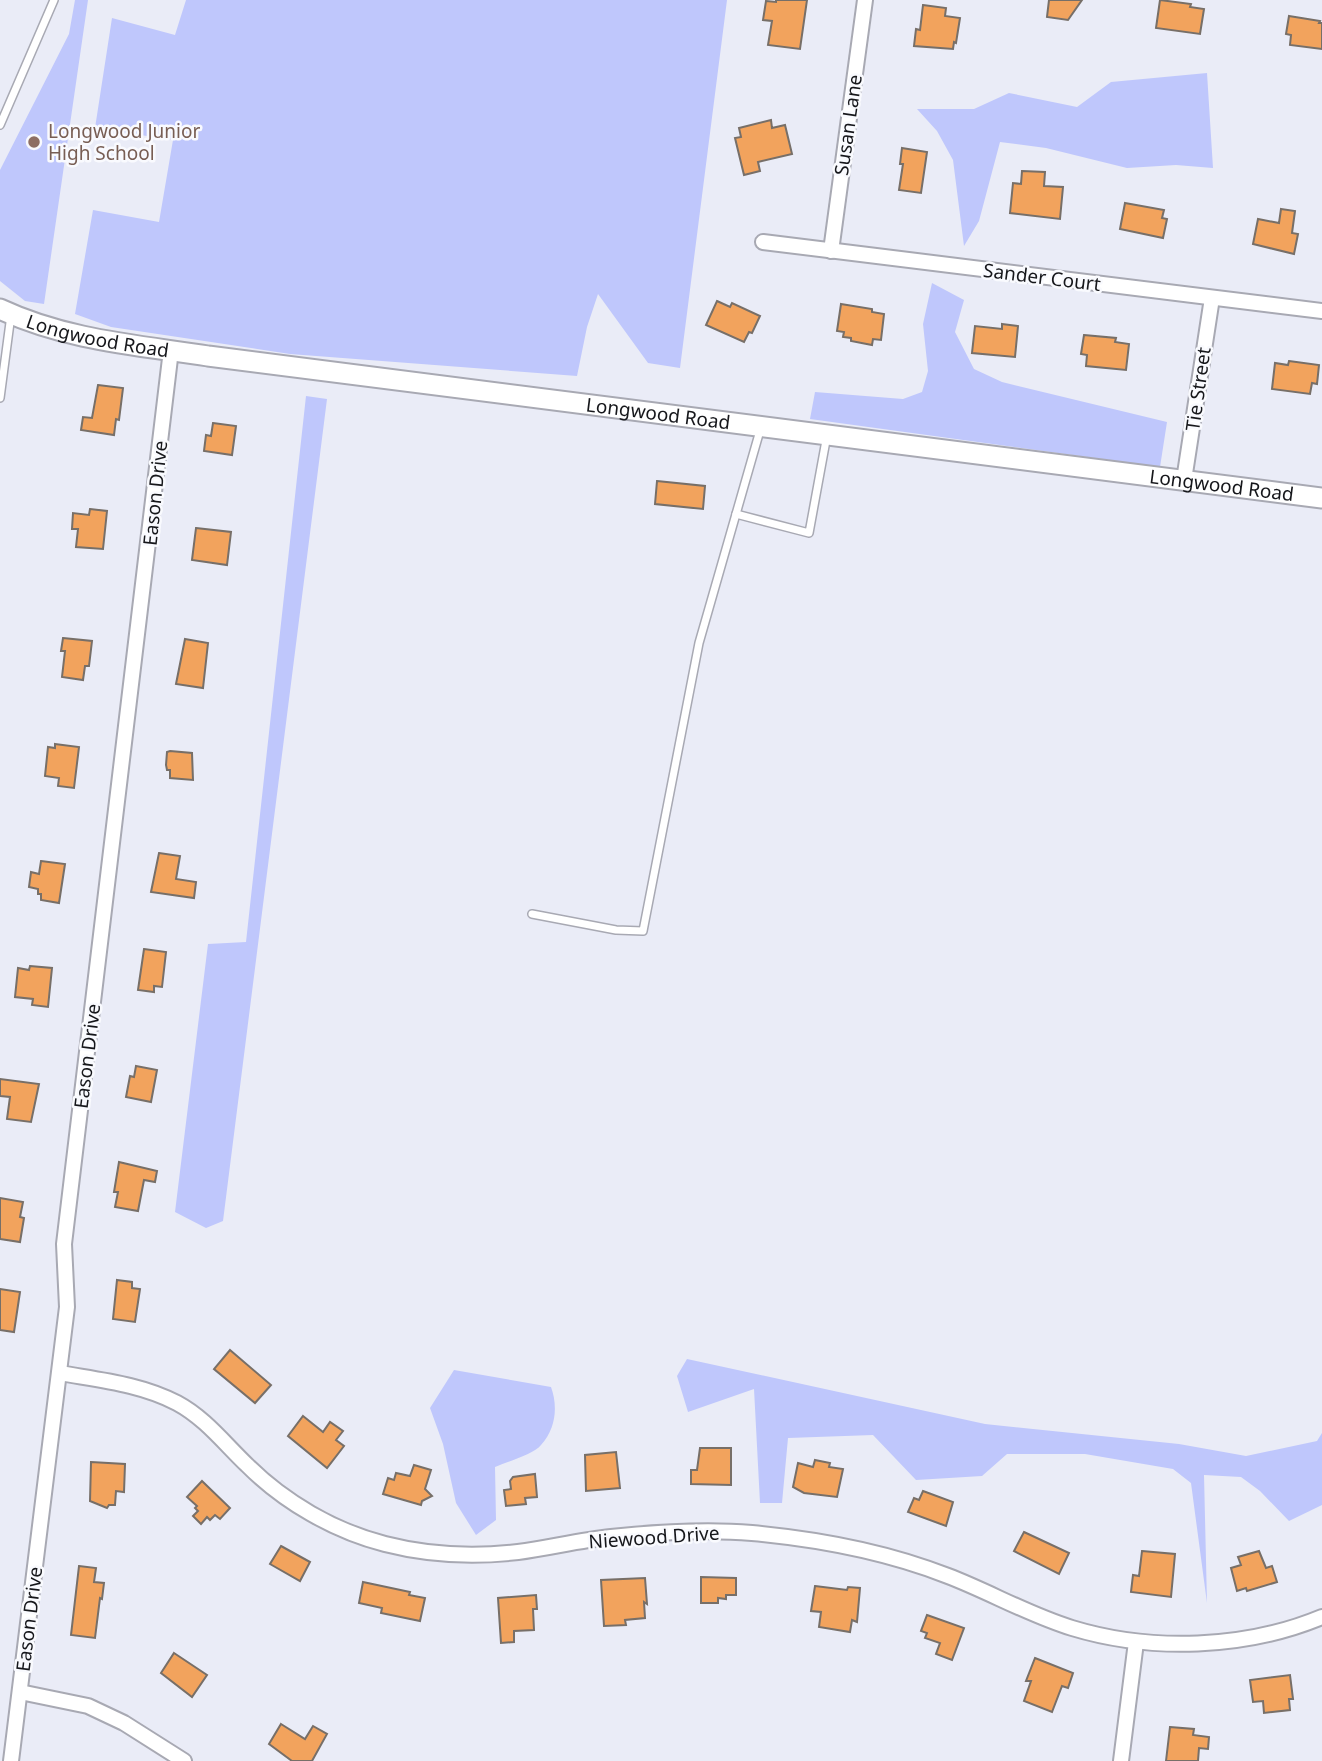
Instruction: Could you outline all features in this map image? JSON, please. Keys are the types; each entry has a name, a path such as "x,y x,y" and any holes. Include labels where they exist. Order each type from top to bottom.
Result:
{"main road":[{"name":"Longwood Road","path":"6,311 48,328 82,337 171,351 1322,498"}],"street":[{"name":"Susan Lane","path":"831,251 865,0"},
{"name":"Sander Court","path":"763,242 1322,311"},
{"name":"Tie Street","path":"1184,481 1212,298"},
{"name":"Eason Drive","path":"11,1761 67,1307 64,1244 171,351"},
{"name":"Niewood Drive","path":"60,1373 122,1384 176,1403 202,1420 245,1463 285,1497 345,1530 385,1544 435,1553 485,1555 610,1537 704,1530 794,1538 884,1556 922,1567 1074,1629 1136,1642 1234,1640 1278,1631 1322,1617"},
{"path":"1121,1761 1136,1642"},
{"path":"20,1692 88,1706 124,1723 184,1761"}],"lane":[{"path":"1,120 54,0"},
{"path":"0,398 6,311"},
{"path":"532,914 616,930 643,932 699,643 762,426"},
{"path":"736,514 809,533 828,435"}],"shaded area":[{"name":"Longwood Junior High School","path":"75,0 88,0 44,304 25,301 0,281 0,170 69,34"},
{"path":"186,0 727,0 680,368 648,363 598,294 587,327 577,376 290,354 111,327 75,314 93,210 159,222 173,140 95,128 112,18 175,35"},
{"path":"1207,73 1213,168 1176,165 1127,168 1046,148 1000,142 979,221 964,246 953,160 937,131 917,109 974,109 1009,93 1077,107 1111,82"},
{"path":"932,283 964,300 955,332 974,369 1002,382 1167,422 1160,467 810,419 815,392 903,399 922,392 928,371 923,324"},
{"path":"306,396 327,399 223,1221 206,1228 175,1212 208,944 246,942"},
{"path":"687,1359 985,1424 1179,1444 1246,1456 1317,1441 1322,1433 1322,1505 1289,1521 1260,1491 1241,1477 1204,1475 1207,1603 1191,1483 1173,1469 1085,1454 1007,1454 982,1476 916,1480 873,1435 788,1438 782,1503 760,1503 754,1389 688,1412 677,1376"},
{"path":"454,1370 551,1387 554,1402 553,1425 541,1445 527,1455 495,1467 496,1520 476,1535 456,1503 443,1444 430,1408"}],"building":[{"path":"807,0 800,49 768,45 772,21 763,20 766,1"},
{"path":"1049,0 1082,0 1068,20 1047,17"},
{"path":"1160,0 1191,4 1190,7 1204,9 1200,34 1156,28"},
{"path":"923,5 946,8 945,16 960,18 953,49 914,46 916,29 920,30"},
{"path":"1289,16 1322,23 1322,49 1290,45 1291,35 1286,34"},
{"path":"771,120 772,128 785,125 792,154 758,162 760,171 744,175 735,138 741,137 739,128"},
{"path":"902,148 927,152 921,193 899,190 903,164 900,164"},
{"path":"1022,171 1045,172 1044,186 1063,187 1060,219 1010,213 1013,183 1021,184"},
{"path":"1125,203 1164,210 1162,218 1167,219 1163,238 1120,229"},
{"path":"1281,209 1295,211 1292,233 1298,234 1294,254 1253,244 1258,219 1279,223"},
{"path":"717,301 730,307 732,303 760,316 744,342 706,325"},
{"path":"841,304 872,309 872,312 884,314 881,340 873,339 872,345 843,337 844,332 837,331"},
{"path":"1002,324 1018,326 1015,357 972,353 975,326 1002,329"},
{"path":"1084,335 1116,338 1115,342 1129,344 1126,370 1086,366 1087,355 1081,354"},
{"path":"1289,361 1319,365 1317,384 1312,383 1310,394 1272,389 1275,363 1288,365"},
{"path":"98,385 123,388 114,435 81,430 83,417 92,418"},
{"path":"213,423 236,426 232,455 204,451 206,435 211,436"},
{"path":"657,481 705,486 703,509 655,504"},
{"path":"90,509 107,511 103,549 76,547 78,529 72,529 73,513 89,515"},
{"path":"196,528 231,532 227,565 192,560"},
{"path":"63,638 92,641 89,666 85,666 83,680 62,677 65,651 61,651"},
{"path":"185,639 208,643 203,688 176,684"},
{"path":"55,744 79,747 74,788 58,786 59,778 45,776 48,747 55,748"},
{"path":"167,752 192,753 193,780 170,778 170,770 167,770 166,765"},
{"path":"159,853 180,856 176,879 196,882 194,898 151,892"},
{"path":"41,861 65,864 59,903 41,900 38,889 29,887 31,872 39,874"},
{"path":"144,949 166,952 162,987 154,986 154,992 138,990"},
{"path":"30,966 52,968 48,1007 32,1005 33,999 15,997 18,968 29,970"},
{"path":"136,1066 157,1070 151,1102 126,1097 130,1076 134,1077"},
{"path":"0,1079 39,1084 31,1122 7,1119 10,1097 0,1096"},
{"path":"119,1162 157,1171 155,1182 144,1180 138,1211 115,1207 118,1192 114,1192"},
{"path":"0,1198 23,1202 20,1217 24,1218 20,1242 0,1239"},
{"path":"117,1280 132,1282 132,1288 140,1289 135,1322 113,1319"},
{"path":"0,1289 20,1292 14,1332 0,1330"},
{"path":"230,1350 271,1385 255,1403 214,1369"},
{"path":"303,1416 323,1432 330,1422 343,1431 336,1440 344,1446 327,1468 288,1436"},
{"path":"700,1448 731,1448 731,1485 691,1484 691,1470 697,1470"},
{"path":"616,1452 620,1488 586,1491 585,1455"},
{"path":"815,1460 830,1463 829,1467 843,1469 837,1497 804,1493 793,1487 798,1463 813,1467"},
{"path":"91,1462 125,1464 124,1492 116,1491 115,1505 109,1505 107,1508 90,1501"},
{"path":"414,1465 431,1470 425,1489 432,1496 422,1501 421,1505 383,1494 388,1478 394,1480 396,1473 410,1476"},
{"path":"535,1474 537,1497 525,1498 526,1504 506,1506 504,1490 511,1489 510,1481 513,1477"},
{"path":"202,1481 230,1508 220,1519 215,1515 210,1520 207,1517 201,1524 193,1516 198,1511 195,1508 197,1506 187,1497"},
{"path":"923,1491 953,1502 946,1526 908,1512 914,1498 919,1500"},
{"path":"1024,1532 1069,1553 1059,1574 1014,1551"},
{"path":"281,1546 310,1562 300,1581 270,1564"},
{"path":"1142,1551 1175,1554 1171,1597 1131,1592 1133,1575 1139,1576"},
{"path":"1259,1551 1266,1568 1272,1566 1277,1582 1247,1591 1246,1588 1237,1591 1231,1568 1241,1565 1238,1557"},
{"path":"79,1566 96,1568 94,1582 104,1583 95,1638 71,1635"},
{"path":"701,1577 736,1578 736,1595 726,1595 726,1599 718,1598 718,1603 701,1603"},
{"path":"645,1578 645,1618 625,1620 626,1625 604,1626 601,1580"},
{"path":"363,1582 425,1598 420,1621 381,1613 382,1608 359,1603"},
{"path":"815,1586 847,1590 848,1587 860,1588 857,1622 852,1620 850,1632 819,1627 821,1612 811,1611"},
{"path":"536,1595 537,1609 533,1609 534,1630 514,1631 514,1642 501,1643 498,1598"},
{"path":"927,1615 964,1628 952,1660 936,1654 940,1643 925,1638 927,1633 921,1631"},
{"path":"174,1653 207,1675 192,1697 161,1673"},
{"path":"1035,1658 1073,1673 1068,1688 1062,1686 1052,1712 1024,1701 1031,1681 1026,1681"},
{"path":"1290,1675 1293,1699 1289,1699 1290,1710 1264,1713 1263,1701 1253,1702 1250,1680"},
{"path":"281,1724 305,1739 313,1726 327,1734 312,1761 292,1761 269,1744"},
{"path":"1170,1727 1194,1729 1193,1735 1209,1737 1208,1749 1199,1748 1198,1761 1166,1761"}],"place":[{"name":"Longwood Junior High School","path":"34,142"}]}
